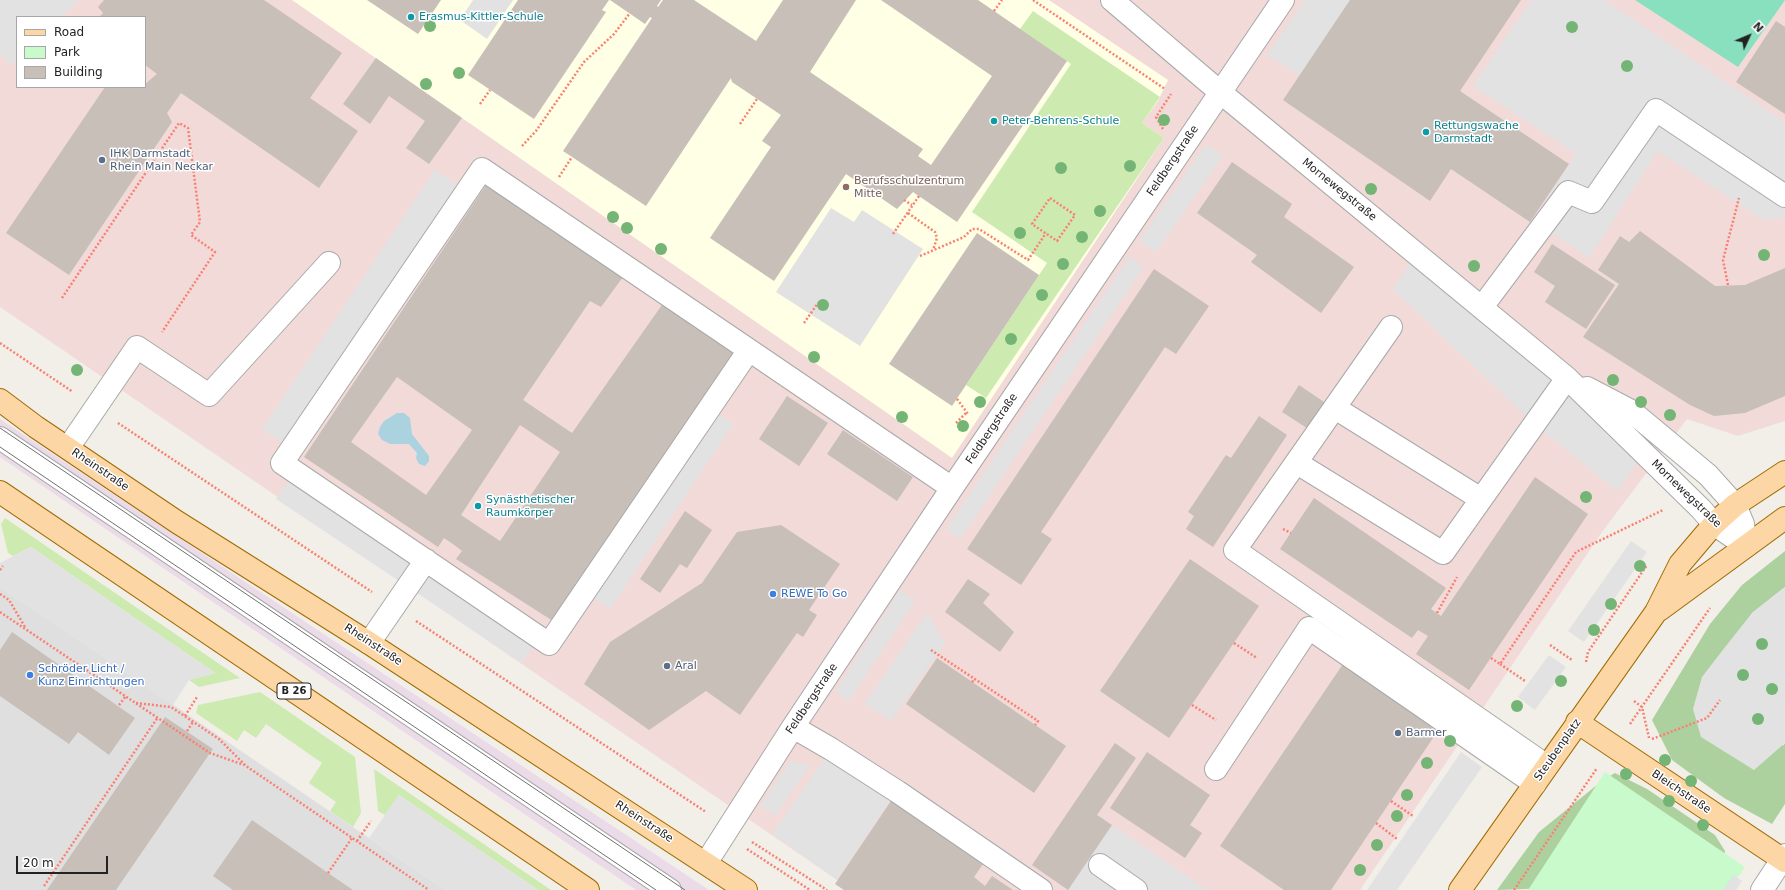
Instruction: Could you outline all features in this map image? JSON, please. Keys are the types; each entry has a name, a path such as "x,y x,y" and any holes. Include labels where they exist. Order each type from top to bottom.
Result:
{"main road":[{"name":"Rheinstraße","path":"0,400 177,522 369,643 746,890"},
{"name":"Steubenplatz","path":"1460,890 1656,612 1680,564 1714,524 1735,506 1785,472"},
{"name":"B 26","path":"0,492 588,890"},
{"name":"Steubenplatz","path":"1656,612 1785,518"},
{"name":"Bleichstraße","path":"1577,722 1784,858"}],"street":[{"name":"Mornewegstraße","path":"1112,0 1220,92 1567,378 1696,504 1714,524 1746,546"},
{"name":"Feldbergstraße","path":"706,863 793,728 952,488 1283,0"},
{"path":"1482,307 1568,192 1592,202 1656,110 1785,196"},
{"path":"749,350 549,644 282,463 482,169 720,336 749,350 952,488"},
{"path":"68,448 96,408 142,351 209,394 329,263"},
{"path":"1391,327 1235,550 1540,775"},
{"name":"Mornewegstraße","path":"1567,378 1632,410 1708,475 1735,506 1743,524 1746,546"},
{"path":"1297,463 1443,554 1567,378"},
{"path":"1335,408 1481,499"},
{"path":"0,438 670,890"},
{"path":"369,643 426,560"},
{"path":"1216,769 1309,628 1540,775"},
{"path":"793,728 831,749 898,792 1040,890"},
{"path":"1762,890 1784,858"},
{"path":"1100,865 1136,890"}],"path":[{"path":"994,11 1001,0"},
{"path":"1033,0 1165,90"},
{"path":"522,146 536,132 584,62 614,34 630,13"},
{"path":"480,104 490,90"},
{"path":"1165,130 1159,124 1156,116 1171,94"},
{"path":"740,124 757,99"},
{"path":"62,298 180,123 188,128 200,222 191,235 216,252 142,351"},
{"path":"559,177 572,157"},
{"path":"1728,285 1723,260 1746,170"},
{"path":"893,234 919,196"},
{"path":"1050,198 1075,215 1057,241 1046,233 1032,224 1050,198"},
{"path":"904,200 912,205"},
{"path":"908,213 934,232 937,238 933,250"},
{"path":"920,256 964,237 972,229 979,228 1028,260 1046,233"},
{"path":"804,323 818,303"},
{"path":"0,343 394,606 827,890"},
{"path":"956,423 967,412"},
{"path":"1500,664 1576,552 1667,508"},
{"path":"1281,528 1291,533"},
{"path":"0,570 3,566"},
{"path":"0,594 9,600 27,629"},
{"path":"1514,890 1576,797 1714,603"},
{"path":"0,612 210,752 246,766"},
{"path":"1550,645 1572,660"},
{"path":"931,650 1038,721 1035,725"},
{"path":"1492,658 1525,681"},
{"path":"972,682 975,679"},
{"path":"119,705 126,696"},
{"path":"185,716 197,697"},
{"path":"1650,740 1707,718 1720,700"},
{"path":"1634,701 1642,706 1650,740 1657,744"},
{"path":"136,703 171,707 219,739 246,766 429,890"},
{"path":"44,886 158,717"},
{"path":"187,731 193,722"},
{"path":"106,794 110,797"},
{"path":"1391,801 1413,816"},
{"path":"357,841 371,821"},
{"path":"1376,823 1398,839"},
{"path":"729,827 746,848 810,890"},
{"path":"328,873 352,838"},
{"path":"69,848 73,852"}],"shaded area":[{"path":"0,0 1785,0 1785,421 1738,436 1687,419 1602,532 1360,890 852,890 0,307"},
{"path":"0,0 79,0 62,16 16,16 16,60 11,65 0,53"},
{"name":"Berufsschulzentrum Mitte","path":"292,0 1049,0 1168,80 1158,101 1142,123 1164,138 952,458"},
{"path":"473,0 513,0 487,39 460,20"},
{"path":"1305,0 1350,0 1300,76 1267,55"},
{"path":"1531,0 1604,0 1785,122 1785,217 1763,220 1658,151 1589,258 1533,220 1576,154 1473,86"},
{"path":"1206,144 1223,156 1156,252 1139,241"},
{"path":"435,170 471,194 298,453 262,429"},
{"path":"831,208 854,222 862,210 923,249 860,346 776,292"},
{"path":"1416,253 1644,453 1617,491 1532,422 1393,289"},
{"path":"1129,257 1144,267 960,539 946,529"},
{"path":"704,404 733,424 610,609 580,589"},
{"path":"0,419 709,890 636,890 0,457"},
{"path":"299,464 545,628 522,663 276,499"},
{"path":"1631,541 1647,552 1584,642 1568,631"},
{"path":"31,547 215,673 189,680 173,705 0,587 0,563"},
{"path":"0,587 369,838 445,890 0,890"},
{"path":"1785,587 1785,743 1754,770 1701,737 1693,709 1702,677 1752,613"},
{"path":"900,590 915,601 848,702 836,691"},
{"path":"927,613 945,643 891,721 864,704"},
{"path":"1549,655 1566,667 1535,710 1518,697"},
{"path":"831,749 896,792 837,880 772,834"},
{"path":"1461,752 1482,767 1397,890 1367,890"},
{"path":"790,761 810,765 775,816 760,806"},
{"path":"399,795 538,890 445,890 369,838"},
{"path":"1112,825 1207,890 1068,890"},
{"path":"1733,875 1742,881 1736,890 1723,890"}],"green space":[{"path":"1635,0 1785,0 1738,67"},
{"path":"1033,11 1160,97 1142,123 1164,138 986,398 966,385 1047,263 972,212 1071,64 1020,29"},
{"path":"5,518 240,678 199,687 189,680 215,673 31,547 13,556 8,553 1,524"},
{"path":"1785,551 1785,587 1752,613 1783,746 1785,743 1785,804 1772,824 1724,798 1672,760 1652,720 1710,624 1742,585"},
{"path":"260,692 355,757 361,813 353,827 330,811 336,802 309,783 322,763 266,724 256,738 244,730 237,741 196,713 198,705"},
{"path":"374,769 551,890 538,890 399,795 385,815 378,811"},
{"path":"1605,772 1745,867 1729,890 1528,890"},
{"path":"1615,773 1647,789 1715,835 1725,851 1721,882 1497,890 1539,832 1603,780"}],"water":[{"path":"397,413 404,413 410,418 412,434 429,456 429,461 425,466 419,464 416,458 417,453 409,444 390,444 382,440 378,434 384,421"}],"building":[{"name":"IHK Darmstadt Rhein Main Neckar","path":"104,0 264,0 342,53 310,98 358,131 319,188 181,93 167,113 172,122 69,275 6,233 104,88 146,88 146,83 157,74 146,66 146,16 100,16 103,13 98,7"},
{"name":"Erasmus-Kittler-Schule","path":"367,0 441,0 418,34"},
{"path":"518,0 609,0 602,10 606,12 534,119 468,75"},
{"path":"610,0 661,0 657,6 658,7 663,0 694,0 756,41 783,0 856,0 810,72 923,149 918,156 931,165 992,76 881,0 978,0 1067,61 957,222 913,192 897,209 846,174 774,281 710,238 771,147 762,141 781,115 732,82 731,78 646,206 563,151 652,18 650,17 645,24"},
{"name":"Rettungswache Darmstadt","path":"1350,0 1521,0 1460,91 1569,164 1530,222 1451,169 1430,201 1283,100"},
{"path":"1776,21 1785,27 1785,114 1736,82"},
{"path":"376,58 462,118 429,164 406,148 425,121 389,96 370,124 343,104"},
{"path":"1232,162 1292,204 1284,217 1354,267 1321,313 1251,262 1257,255 1197,213"},
{"path":"488,182 623,277 601,307 590,301 523,400 572,433 664,302 738,353 556,623 456,559 462,551 444,538 438,547 304,457","holes":["397,377 472,430 426,495 351,442","520,425 560,452 500,541 461,515"]},
{"path":"1640,231 1715,286 1745,285 1785,268 1785,396 1745,413 1714,416 1690,405 1583,337 1619,284 1598,270 1620,236 1629,242"},
{"path":"977,233 1039,275 952,406 889,364"},
{"path":"1552,244 1615,285 1586,329 1545,302 1555,286 1534,272"},
{"path":"1154,269 1209,306 1176,354 1165,347 1041,532 1052,539 1021,585 967,549"},
{"path":"1299,385 1330,406 1313,432 1282,412"},
{"path":"787,396 828,423 799,466 759,439"},
{"path":"1259,416 1287,435 1213,547 1186,529 1194,516 1188,512 1226,455 1231,458"},
{"path":"843,430 913,477 897,501 827,454"},
{"path":"1535,477 1588,514 1469,690 1416,654 1428,636 1418,630 1412,638 1280,549 1314,498 1446,588 1431,609 1441,616"},
{"path":"685,511 712,530 687,568 680,564 660,593 640,579"},
{"path":"781,525 840,564 809,610 817,615 803,637 797,633 740,715 706,691 649,730 584,684 610,642 702,583 737,532"},
{"path":"1190,559 1259,606 1169,738 1100,691"},
{"path":"968,579 990,594 983,603 1014,632 1000,652 945,612"},
{"path":"12,632 135,718 109,755 78,732 69,744 0,696 0,650"},
{"path":"937,658 1066,746 1034,793 906,704"},
{"path":"1343,664 1439,729 1331,890 1284,890 1220,846"},
{"path":"165,717 213,749 116,890 47,890"},
{"path":"1115,743 1136,758 1097,815 1112,825 1068,890 1032,865"},
{"path":"1147,752 1210,795 1190,825 1202,833 1185,858 1110,808"},
{"path":"891,801 983,864 974,877 985,886 992,876 1013,890 844,890 835,884"},
{"path":"252,820 353,890 233,890 213,876"}],"tram line":[{"path":"0,428 685,890"},
{"path":"0,447 656,890"}],"place":[{"name":"Erasmus-Kittler-Schule","path":"411,17"},
{"name":"Peter-Behrens-Schule","path":"994,121"},
{"name":"Rettungswache Darmstadt","path":"1426,132"},
{"name":"IHK Darmstadt Rhein Main Neckar","path":"102,160"},
{"name":"Berufsschulzentrum Mitte","path":"846,187"},
{"name":"Synästhetischer Raumkörper","path":"478,506"},
{"name":"REWE To Go","path":"773,594"},
{"name":"Aral","path":"667,666"},
{"name":"Schröder Licht / Kunz Einrichtungen","path":"30,675"},
{"name":"Barmer","path":"1398,733"}]}
